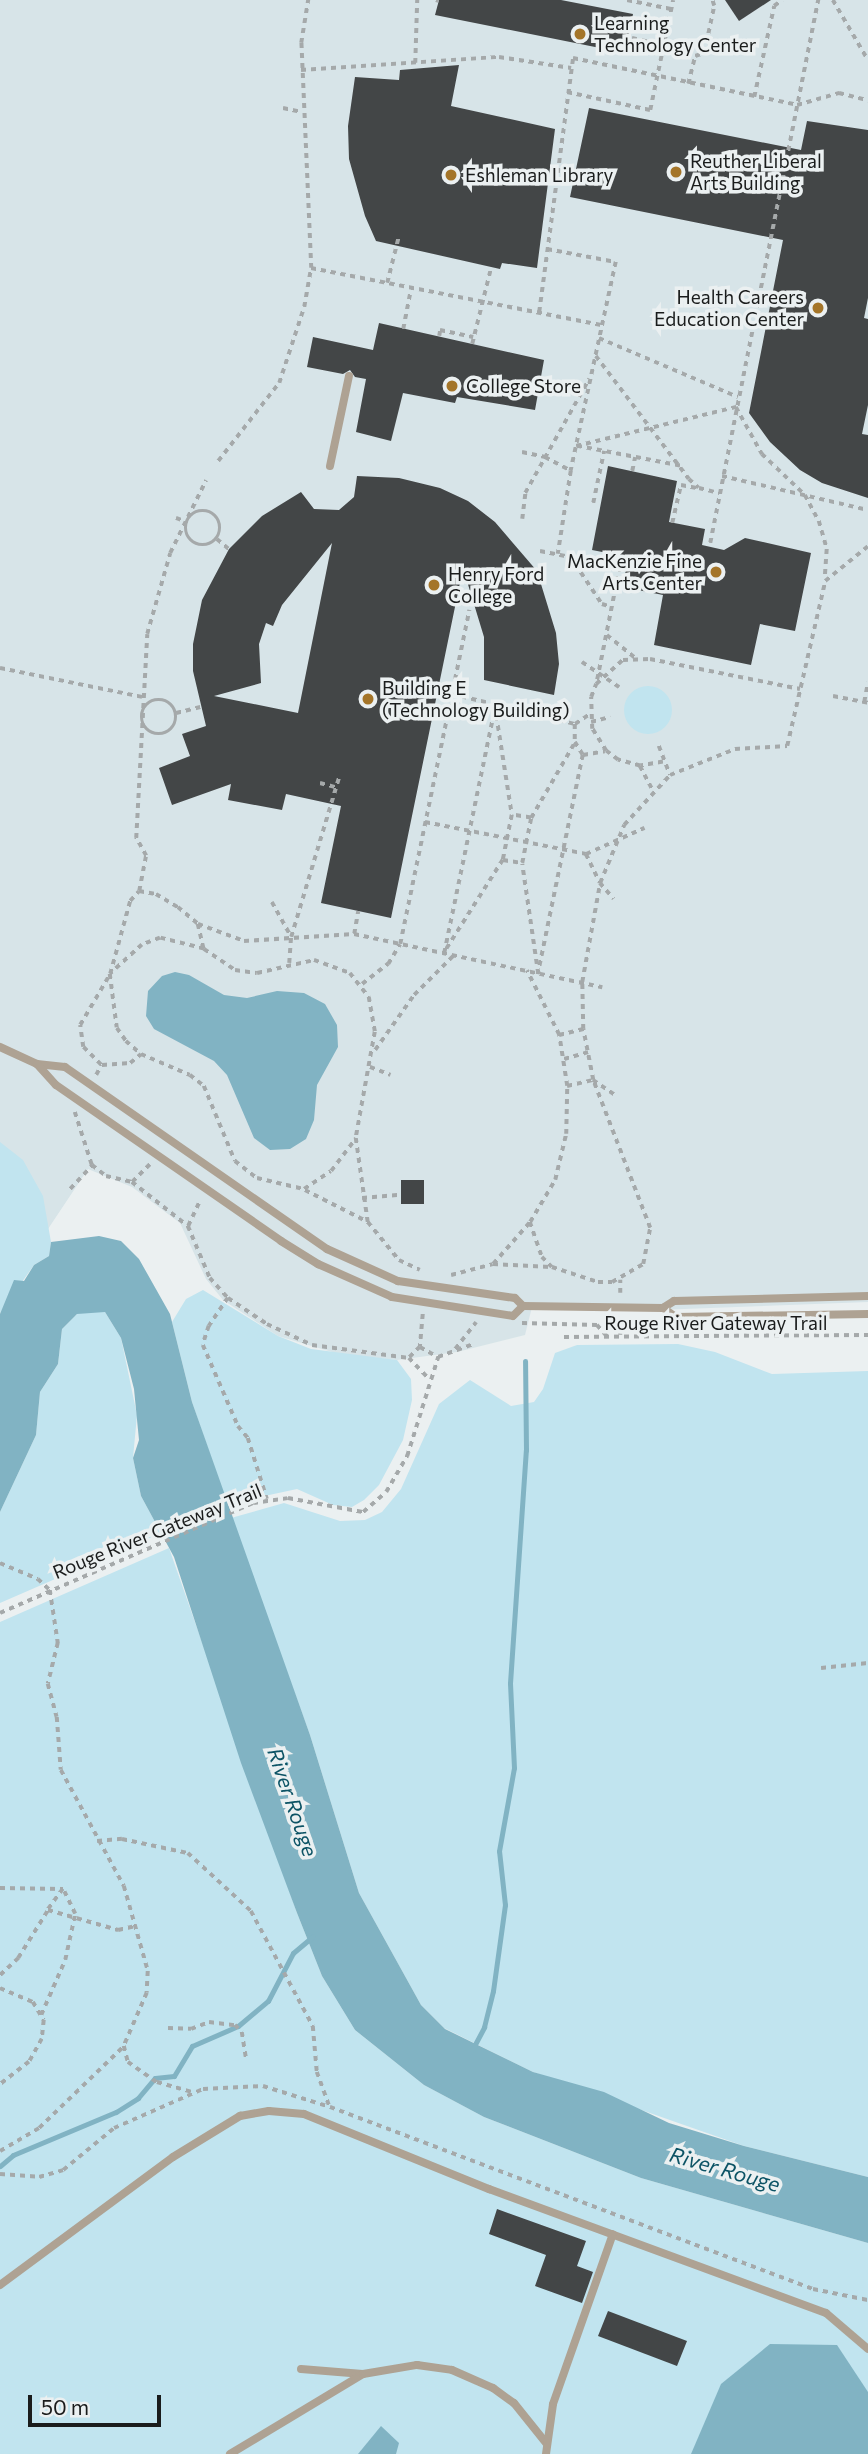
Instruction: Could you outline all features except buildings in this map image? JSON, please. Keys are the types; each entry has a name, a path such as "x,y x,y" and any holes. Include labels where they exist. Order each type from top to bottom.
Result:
{"lane":[{"path":"330,466 349,376"},
{"path":"0,1047 37,1064 65,1067 327,1249 398,1281 515,1298 523,1307"},
{"path":"37,1064 56,1084 318,1264 392,1297 513,1317 523,1307 663,1308 674,1301 868,1296"},
{"path":"663,1308 676,1317 868,1314"},
{"path":"0,2286 173,2157 240,2116 269,2111 304,2114 612,2234 826,2313 868,2350"},
{"path":"546,2454 546,2443 565,2364 612,2234"},
{"path":"301,2369 363,2374 418,2365 452,2370 514,2403 546,2443"},
{"path":"230,2454 363,2374"}],"path":[{"path":"218,461 279,383 289,362 311,268 301,70 307,0"},
{"path":"415,63 417,0"},
{"path":"627,0 671,9"},
{"path":"566,92 650,110 673,0"},
{"path":"688,84 695,56 704,53 715,6 712,0"},
{"path":"754,97 774,6 782,0"},
{"path":"710,543 818,0"},
{"path":"833,0 868,60"},
{"path":"632,38 663,45"},
{"path":"301,70 499,57 570,68"},
{"path":"539,313 566,92 573,58 797,105 839,93 868,100"},
{"path":"283,108 302,111"},
{"path":"387,283 400,235"},
{"path":"547,249 616,262 570,471 558,554"},
{"path":"472,344 491,267"},
{"path":"311,268 602,325"},
{"path":"403,328 411,288"},
{"path":"439,337 440,330 473,337"},
{"path":"599,338 738,397"},
{"path":"596,356 699,488"},
{"path":"522,519 525,493 592,374"},
{"path":"576,446 736,407"},
{"path":"441,1275 493,1264 552,1267 598,1282 620,1280 643,1264 650,1228 593,1080 583,1030 582,982 600,883 612,845 652,789 670,775 735,749 787,746 825,581 827,548 805,495 762,454 736,407"},
{"path":"576,446 680,466"},
{"path":"522,452 545,457 570,471"},
{"path":"593,503 604,452"},
{"path":"632,471 635,457"},
{"path":"722,476 868,510"},
{"path":"101,1065 83,1046 80,1025 110,974 130,901 139,891 146,856 136,838 147,634 159,588 206,480"},
{"path":"672,523 681,485 719,493"},
{"path":"194,513 211,513 219,522 216,539 196,544 186,533 187,522 194,513"},
{"path":"176,518 187,522"},
{"path":"216,539 229,549"},
{"path":"825,581 868,546"},
{"path":"540,551 620,567 600,676 590,714 591,722 606,751"},
{"path":"570,556 602,604 612,607"},
{"path":"362,984 388,964 400,944 470,610"},
{"path":"606,635 635,658 800,689"},
{"path":"600,676 613,665 635,658"},
{"path":"582,662 619,687"},
{"path":"0,668 142,696"},
{"path":"833,695 866,702 868,682"},
{"path":"452,694 575,724 590,714"},
{"path":"155,699 171,704 176,713 171,730 160,734 149,731 141,716 155,699"},
{"path":"176,713 200,706"},
{"path":"444,953 503,860 512,815 495,706"},
{"path":"444,953 495,706"},
{"path":"591,722 610,718"},
{"path":"538,974 522,863 531,818 575,743 575,724"},
{"path":"538,974 583,755 575,743"},
{"path":"659,746 670,775"},
{"path":"583,755 606,751 640,766 663,762"},
{"path":"640,766 652,789"},
{"path":"289,963 291,937 339,776"},
{"path":"320,783 335,787"},
{"path":"512,815 531,818"},
{"path":"425,822 586,854 612,845 644,828"},
{"path":"586,854 600,883 614,900"},
{"path":"503,860 522,863"},
{"path":"139,891 166,899 198,924 231,940 354,934 603,987"},
{"path":"272,902 291,937"},
{"path":"354,934 358,911"},
{"path":"198,924 204,948"},
{"path":"110,974 142,945 160,938 204,948 220,962 245,973 274,970 289,963 314,960 334,965 362,984 373,1011 374,1050 356,1138 362,1198 368,1222"},
{"path":"374,1050 414,995 454,955"},
{"path":"493,1264 530,1222 555,1180 562,1158 567,1086 564,1059 559,1035 527,971"},
{"path":"110,974 117,1028 141,1054 190,1075 204,1086 225,1143 245,1171 304,1189 368,1222 399,1260 423,1271"},
{"path":"559,1035 583,1030"},
{"path":"564,1059 588,1052"},
{"path":"101,1065 130,1063 141,1054"},
{"path":"94,1078 101,1065"},
{"path":"370,1067 391,1074"},
{"path":"567,1086 593,1080 615,1095"},
{"path":"77,1106 74,1118 92,1165 106,1176 132,1182 188,1226 210,1278 228,1298 267,1324 313,1345 409,1358 429,1379"},
{"path":"304,1189 331,1171 356,1138"},
{"path":"132,1182 158,1153"},
{"path":"70,1189 92,1165"},
{"path":"188,1226 208,1189"},
{"path":"362,1198 400,1195"},
{"path":"530,1222 542,1257 552,1267"},
{"path":"620,1280 620,1293"},
{"path":"228,1298 209,1326 204,1345 238,1426 248,1438 268,1500"},
{"path":"409,1358 420,1347 423,1312"},
{"path":"454,1350 476,1322 490,1323"},
{"path":"517,1323 597,1325 607,1336"},
{"path":"620,1324 620,1335"},
{"name":"Rouge River Gateway Trail","path":"564,1337 620,1335 797,1339 868,1335"},
{"path":"420,1347 439,1357 474,1344"},
{"name":"Rouge River Gateway Trail","path":"0,1613 253,1503 298,1499 356,1513 375,1504 407,1457 429,1379 439,1357"},
{"path":"0,1563 38,1579 50,1590 58,1643 48,1684 57,1717 61,1770 97,1841 124,1886 148,1971 147,1993 124,2046 39,2128 0,2151"},
{"path":"821,1668 868,1663"},
{"path":"97,1841 122,1839 188,1853 251,1911 313,2026 317,2072 330,2107"},
{"path":"0,1888 63,1889"},
{"path":"0,1975 18,1958 63,1889"},
{"path":"0,2085 29,2062 42,2039 41,2015 65,1960 75,1914 63,1889"},
{"path":"48,1910 75,1914 118,1930 136,1926"},
{"path":"0,1988 33,2002 41,2015"},
{"path":"168,2028 191,2029 209,2022 235,2025 242,2032 246,2058"},
{"path":"124,2046 128,2062 148,2078 179,2091 196,2092"},
{"path":"0,2174 13,2176"}],"shaded area":[{"name":"Henry Ford College","path":"0,0 868,0 868,1302 657,1310 532,1307 525,1335 457,1352 397,1360 339,1354 278,1336 223,1300 206,1279 180,1223 132,1187 88,1169 14,1280 0,1319"},
{"path":"648,686 665,693 672,710 665,727 648,734 631,727 624,710 631,693"},
{"path":"0,1142 23,1160 43,1196 51,1242 49,1256 34,1265 0,1313"},
{"path":"203,1290 278,1336 311,1349 397,1360 411,1379 412,1400 403,1440 379,1485 364,1500 352,1507 333,1505 297,1489 227,1504 192,1402 172,1322 186,1299"},
{"path":"91,1310 105,1312 121,1338 137,1415 133,1458 141,1496 161,1533 0,1603 0,1512 36,1435 40,1392 58,1364 62,1329 77,1314"},
{"path":"678,1344 715,1352 772,1374 868,1371 868,2177 744,2146 533,2072 444,2028 421,2005 359,1893 310,1735 231,1518 284,1503 340,1521 365,1520 382,1512 401,1489 439,1404 470,1380 511,1406 534,1402 543,1389 555,1353 577,1345"},
{"path":"169,1548 297,1913 322,1976 355,2030 424,2085 484,2117 641,2178 868,2243 868,2454 0,2454 0,1622"}],"water":[{"path":"175,972 189,975 224,995 247,998 277,991 304,993 325,1004 337,1025 338,1047 317,1085 314,1120 306,1139 290,1149 270,1150 254,1138 227,1075 214,1061 154,1029 146,1016 148,991 162,976"},
{"name":"River Rouge","path":"99,1236 121,1241 139,1259 170,1314 192,1402 310,1735 359,1893 421,2005 445,2029 533,2072 604,2092 669,2123 744,2146 868,2177 868,2243 641,2178 484,2117 424,2085 355,2030 322,1976 241,1763 174,1557 141,1496 133,1458 139,1440 134,1389 121,1338 105,1312 77,1314 62,1329 58,1364 40,1392 36,1435 0,1512 0,1314 14,1280 24,1281 34,1265 49,1256 51,1242"},
{"path":"770,2344 837,2345 868,2392 868,2454 691,2454 721,2384"},
{"path":"381,2426 399,2443 396,2454 358,2454"}],"waterway":[{"path":"472,2050 484,2027 493,1991 505,1905 499,1851 514,1768 510,1683 526,1450 525,1361"},
{"path":"0,2166 13,2155 116,2112 138,2098 155,2078 174,2076 192,2046 238,2026 268,2001 293,1953 313,1936"}],"place":[{"name":"Learning Technology Center","path":"580,34"},
{"name":"Reuther Liberal Arts Building","path":"676,172"},
{"name":"Eshleman Library","path":"451,175"},
{"name":"Health Careers Education Center","path":"818,308"},
{"name":"College Store","path":"452,386"},
{"name":"MacKenzie Fine Arts Center","path":"716,572"},
{"name":"Henry Ford College","path":"434,585"},
{"name":"Building E (Technology Building)","path":"368,699"}]}
